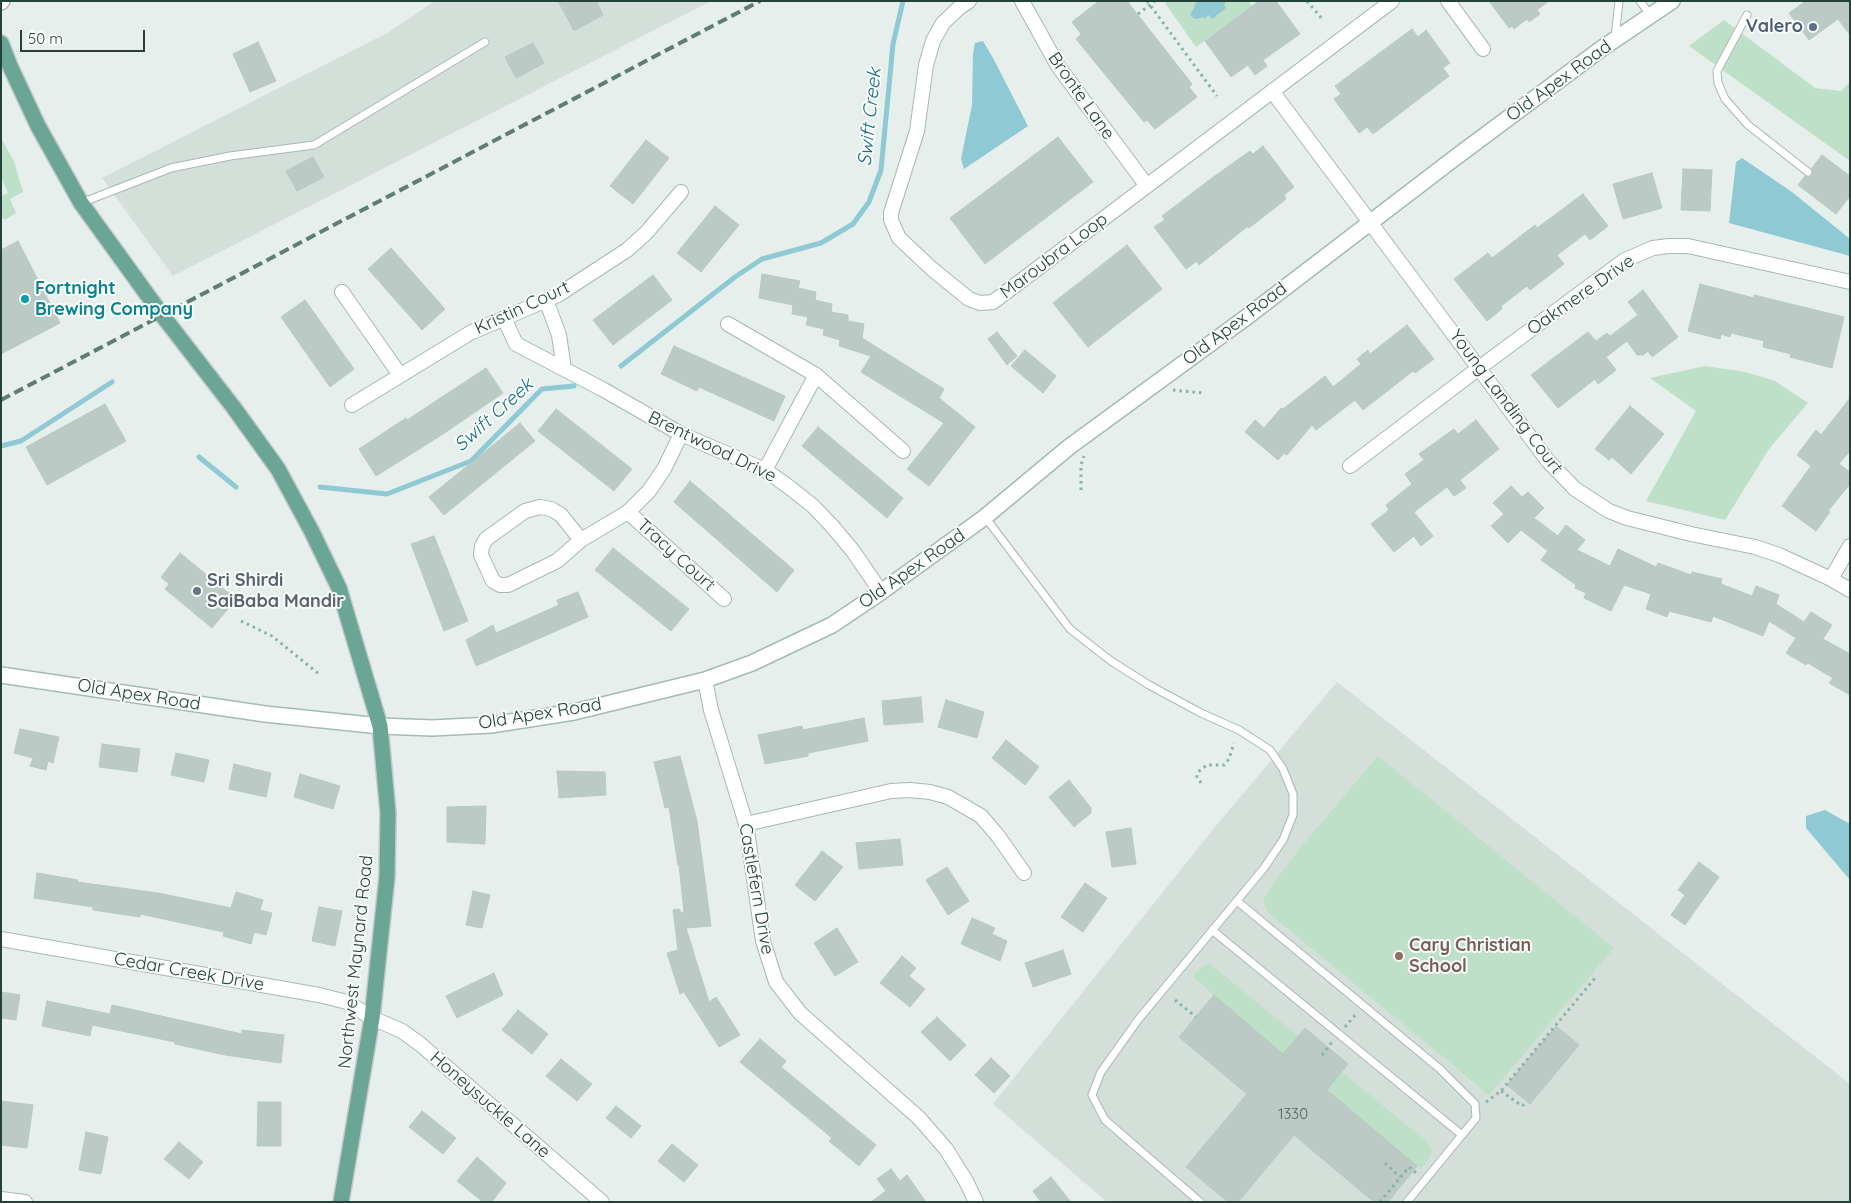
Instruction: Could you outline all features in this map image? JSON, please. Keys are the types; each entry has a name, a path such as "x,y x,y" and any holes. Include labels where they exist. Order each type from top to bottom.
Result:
{"main road":[{"name":"Old Apex Road","path":"1,675 265,714 380,726 432,728 491,725 574,712 704,680 752,663 832,625 881,592 984,517 1069,447 1244,319 1370,222 1614,41 1672,1"},
{"name":"Northwest Maynard Road","path":"1,43 38,126 81,203 162,315 234,408 278,469 312,532 339,588 380,726 388,813 387,868 372,1018 340,1202"}],"street":[{"name":"Maroubra Loop","path":"969,1 943,23 933,41 926,65 917,131 891,213 893,227 899,238 932,269 970,299 980,303 993,302 1392,1"},
{"name":"Bronte Lane","path":"1022,1 1058,66 1147,186"},
{"path":"1448,1 1483,49"},
{"name":"Young Landing Court","path":"1272,91 1548,461 1576,489 1608,511 1627,518 1691,534 1755,547 1779,555 1850,590"},
{"name":"Kristin Court","path":"352,405 470,333 558,295 627,250 646,233 681,192"},
{"name":"Oakmere Drive","path":"1350,466 1625,260 1653,248 1688,246 1850,282"},
{"path":"342,292 400,376"},
{"path":"546,300 559,334 564,369"},
{"name":"Brentwood Drive","path":"504,318 516,344 681,434 765,470 813,506 853,551 881,592"},
{"path":"728,324 816,376 904,451"},
{"path":"765,470 816,376"},
{"path":"581,540 561,515 550,509 540,507 525,511 486,539 482,546 481,555 493,581 500,585 508,585 557,561 581,540 628,512 649,491 664,469 681,434"},
{"name":"Tracy Court","path":"628,512 724,599"},
{"path":"1831,579 1850,546"},
{"name":"Castlefern Drive","path":"704,680 711,710 746,824 762,941 776,982 800,1013 919,1118 946,1149 966,1180 976,1202"},
{"path":"746,824 891,791 930,792 948,796 981,816 998,836 1024,873"},
{"name":"Cedar Creek Drive","path":"1,939 319,995 347,1002 372,1018"},
{"name":"Honeysuckle Lane","path":"372,1018 402,1031 420,1044 602,1202"},
{"path":"1,1199 25,1202"}],"lane":[{"path":"1614,41 1619,1"},
{"path":"1640,1 1651,17"},
{"path":"1748,15 1718,71 1718,83 1721,91 1725,99 1748,125 1808,172"},
{"path":"81,203 170,168 230,156 314,145 484,42"},
{"path":"984,517 1070,629 1111,661 1149,685 1201,713 1239,730 1270,750 1283,769 1294,794 1293,815 1283,840 1264,868 1138,1020 1101,1072 1092,1095 1105,1120 1200,1202"},
{"path":"1237,901 1440,1069 1475,1104 1476,1118 1407,1202"},
{"path":"1212,930 1462,1135"}],"path":[{"path":"1138,14 1148,3 1155,1"},
{"path":"1307,1 1323,20"},
{"path":"1148,3 1217,96"},
{"path":"1172,390 1203,393"},
{"path":"1082,490 1081,465 1083,457 1090,452"},
{"path":"241,621 272,636 320,674"},
{"path":"1202,783 1197,777 1198,772 1207,766 1224,764 1229,759 1234,743"},
{"path":"1486,1102 1501,1091 1594,978"},
{"path":"1175,1000 1196,1016"},
{"path":"1344,1027 1357,1013"},
{"path":"1322,1055 1332,1042"},
{"path":"1501,1091 1522,1106 1527,1102"},
{"path":"1385,1163 1400,1177"},
{"path":"1380,1202 1409,1167 1416,1173"}],"shaded area":[{"path":"435,1 711,1 173,276 102,178 389,32"},
{"name":"Cary Christian School","path":"1337,682 1850,1084 1850,1202 1107,1202 993,1104 1215,827"}],"green space":[{"path":"1168,1 1249,1 1252,6 1196,47 1165,3"},
{"path":"1724,20 1815,88 1841,91 1850,82 1850,161 1689,46"},
{"path":"1,138 14,161 23,192 10,199 16,213 5,220 1,217 1,196 8,193 1,177"},
{"path":"1705,366 1746,372 1775,381 1808,403 1769,449 1725,520 1646,501 1696,411 1650,378"},
{"path":"1378,756 1614,948 1489,1095 1269,913 1263,903 1266,894 1300,848"},
{"path":"1209,963 1298,1036 1283,1054 1193,977 1202,966"},
{"path":"1342,1072 1426,1141 1432,1150 1430,1157 1421,1169 1327,1090"}],"water":[{"path":"1198,1 1226,1 1224,5 1226,8 1212,19 1209,15 1204,19 1203,17 1193,18 1190,15"},
{"path":"983,41 1028,126 964,169 961,159 972,105 973,54 975,43"},
{"path":"1742,158 1792,192 1850,239 1850,256 1729,223 1736,162"},
{"path":"1825,810 1850,824 1850,880 1806,828 1806,816"}],"building":[{"path":"558,1 596,1 603,15 574,31"},
{"path":"1099,1 1127,1 1192,84 1189,87 1197,97 1155,129 1147,120 1144,122 1076,39 1081,34 1072,22"},
{"path":"1259,1 1276,1 1300,34 1263,60 1267,66 1255,75 1248,65 1231,77 1205,41"},
{"path":"1489,1 1549,1 1537,10 1540,14 1529,22 1527,19 1514,29 1512,26 1509,28"},
{"name":"Valero","path":"1806,1 1850,1 1850,35 1838,19 1809,40 1789,13"},
{"path":"1412,29 1418,37 1426,30 1450,63 1443,68 1449,76 1373,134 1367,127 1359,133 1334,99 1341,94 1335,86"},
{"path":"258,42 276,81 250,92 233,54"},
{"path":"533,43 544,63 516,78 505,57"},
{"path":"1058,137 1093,182 985,264 950,218"},
{"path":"646,140 669,158 633,204 610,186"},
{"path":"1263,146 1294,187 1284,195 1286,199 1249,228 1248,226 1199,265 1197,261 1186,269 1154,227 1165,220 1162,216 1212,178 1250,151 1253,154"},
{"path":"1822,155 1850,176 1850,196 1836,214 1798,185 1805,176 1812,176 1812,168"},
{"path":"313,157 324,177 297,191 286,171"},
{"path":"1683,169 1712,170 1710,211 1681,210"},
{"path":"1652,173 1662,208 1623,219 1613,184"},
{"path":"1583,194 1608,226 1590,240 1585,234 1557,255 1564,264 1530,290 1527,286 1501,306 1502,309 1487,321 1454,279 1488,253 1492,258 1535,225 1537,228"},
{"path":"715,206 739,225 701,272 677,253"},
{"name":"Fortnight Brewing Company","path":"18,241 60,323 1,354 1,250"},
{"path":"1127,245 1162,289 1088,347 1053,303"},
{"path":"391,248 445,309 422,330 368,269"},
{"path":"762,274 800,281 798,288 816,292 815,300 832,304 831,312 848,315 848,321 864,324 862,338 944,389 939,398 975,427 929,486 907,469 944,423 861,372 871,356 839,346 840,340 823,335 824,329 806,325 808,317 792,314 793,305 759,298"},
{"path":"653,275 672,300 613,345 593,320"},
{"path":"1700,284 1754,298 1754,295 1844,317 1832,368 1790,357 1791,354 1763,347 1764,341 1731,333 1730,337 1721,334 1720,339 1688,331"},
{"path":"1643,290 1678,337 1652,357 1648,351 1643,355 1637,355 1627,341 1606,357 1616,370 1598,384 1595,379 1558,408 1531,375 1588,332 1596,341 1607,333 1610,336 1638,315 1628,302"},
{"path":"305,300 354,369 330,387 281,317"},
{"path":"1407,325 1434,359 1415,373 1413,371 1363,410 1355,400 1316,430 1312,425 1287,455 1284,453 1278,460 1245,432 1255,420 1264,428 1281,408 1283,409 1325,376 1333,387 1361,364 1357,359 1368,350 1370,354"},
{"path":"997,332 1017,356 1007,365 988,339"},
{"path":"674,346 785,396 774,421 699,387 697,391 661,374"},
{"path":"1025,350 1056,376 1043,393 1011,366"},
{"path":"486,368 503,393 440,436 376,476 359,449"},
{"path":"1850,398 1850,451 1839,464 1850,472 1850,484 1828,511 1830,512 1816,531 1782,506 1811,466 1797,455 1816,430 1821,435"},
{"path":"105,404 126,441 47,485 26,447"},
{"path":"1630,406 1664,434 1631,474 1612,457 1609,460 1595,449"},
{"path":"556,409 632,469 614,491 538,431"},
{"path":"1476,420 1499,449 1460,480 1466,488 1454,496 1447,487 1414,512 1433,536 1421,546 1414,536 1394,552 1371,524 1389,510 1386,505 1412,484 1405,474 1424,460 1419,454 1454,429 1458,434"},
{"path":"520,423 535,441 444,515 429,497"},
{"path":"818,427 903,498 887,518 802,446"},
{"path":"690,481 794,570 777,592 674,502"},
{"path":"1511,486 1522,497 1528,492 1544,508 1534,518 1558,536 1566,525 1585,540 1577,550 1610,566 1618,549 1656,567 1658,563 1691,575 1692,572 1722,579 1721,584 1752,596 1756,586 1779,595 1776,604 1804,622 1811,612 1832,625 1823,639 1850,654 1850,695 1829,683 1833,678 1808,663 1806,665 1786,653 1796,638 1769,621 1763,636 1713,616 1711,622 1669,611 1667,617 1646,609 1651,594 1624,585 1611,611 1584,598 1586,593 1575,588 1576,585 1541,560 1548,551 1521,530 1508,543 1491,526 1504,514 1493,503"},
{"path":"434,536 468,621 444,631 411,544"},
{"path":"613,548 689,609 671,631 595,570"},
{"name":"Sri Shirdi SaiBaba Mandir","path":"180,553 236,599 212,628 165,589 169,584 161,577"},
{"path":"578,592 588,617 476,666 466,640 493,625 496,633 559,605 557,600"},
{"path":"921,697 923,722 884,725 882,701"},
{"path":"946,700 984,712 977,738 938,727"},
{"path":"864,718 868,741 808,753 808,756 765,764 758,735 802,726 803,730"},
{"path":"20,729 59,737 53,763 48,761 46,770 30,766 33,758 14,753"},
{"path":"1006,740 1039,767 1025,785 992,758"},
{"path":"102,744 140,749 137,772 99,767"},
{"path":"176,753 209,760 204,782 171,775"},
{"path":"680,756 697,821 711,926 686,928 709,1002 716,997 740,1035 719,1047 684,992 680,994 667,953 678,950 673,910 679,909 681,913 684,912 679,865 669,807 665,808 654,762"},
{"path":"234,764 271,773 266,797 229,789"},
{"path":"557,771 605,772 606,795 559,798"},
{"path":"300,774 340,786 333,809 294,797"},
{"path":"1069,780 1091,808 1091,813 1074,827 1049,797"},
{"path":"486,806 485,844 447,842 447,807"},
{"path":"1131,828 1136,864 1112,867 1106,832"},
{"path":"900,839 903,865 859,869 856,843"},
{"path":"822,851 843,867 815,901 795,885"},
{"path":"1699,862 1719,877 1685,925 1671,915 1685,895 1678,890"},
{"path":"947,867 969,901 948,915 926,880"},
{"path":"37,873 78,880 77,882 158,893 231,908 236,892 263,900 260,910 272,913 266,935 254,932 251,944 223,936 224,932 140,914 140,917 93,910 93,907 34,898"},
{"path":"1085,883 1107,898 1083,932 1061,917"},
{"path":"473,891 490,895 482,928 466,925"},
{"path":"319,907 342,911 335,946 312,941"},
{"path":"972,918 995,928 992,934 1007,941 1000,961 961,944"},
{"path":"837,928 858,962 835,976 814,943"},
{"path":"1063,950 1071,974 1033,987 1025,963"},
{"path":"902,956 916,968 909,976 925,989 910,1007 880,983"},
{"path":"494,973 503,995 457,1018 446,996"},
{"path":"1,992 20,995 16,1020 1,1018"},
{"path":"1214,995 1283,1054 1305,1028 1348,1064 1327,1090 1417,1166 1388,1202 1374,1202 1294,1135 1238,1202 1228,1202 1186,1167 1247,1094 1179,1037"},
{"path":"47,1001 110,1014 112,1005 242,1034 242,1030 284,1035 281,1063 225,1055 175,1044 175,1042 92,1025 90,1036 42,1026"},
{"path":"518,1010 548,1034 532,1054 502,1030"},
{"path":"937,1017 966,1045 950,1061 921,1032"},
{"path":"1556,1026 1579,1045 1530,1104 1507,1085"},
{"path":"760,1039 786,1061 781,1067 876,1145 859,1166 829,1141 832,1138 740,1062"},
{"path":"991,1058 1010,1076 994,1093 975,1075"},
{"path":"561,1059 592,1084 577,1101 546,1076"},
{"path":"1,1101 33,1105 27,1148 1,1145"},
{"path":"258,1102 281,1102 281,1146 257,1146"},
{"path":"616,1106 641,1126 631,1138 606,1118"},
{"path":"422,1111 456,1138 443,1154 409,1127"},
{"path":"86,1132 108,1137 101,1174 79,1170"},
{"path":"179,1142 203,1162 189,1179 164,1159"},
{"path":"672,1144 698,1165 684,1182 658,1161"},
{"path":"477,1157 506,1183 492,1202 483,1202 457,1181"},
{"path":"891,1169 900,1181 907,1175 926,1202 871,1202 886,1191 877,1179"},
{"path":"1051,1177 1071,1202 1041,1202 1033,1191"}],"waterway":[{"name":"Swift Creek","path":"621,366 735,277 762,259 821,243 853,224 869,202 881,170 893,44 903,1"},
{"name":"Swift Creek","path":"1,446 21,441 112,382"},
{"name":"Swift Creek","path":"320,487 387,494 471,461 542,389 574,386"},
{"name":"Swift Creek","path":"199,457 236,487"}],"railway":[{"path":"1,400 760,1"}],"place":[{"name":"Valero","path":"1813,27"},
{"name":"Fortnight Brewing Company","path":"25,299"},
{"name":"Sri Shirdi SaiBaba Mandir","path":"197,591"},
{"name":"Cary Christian School","path":"1399,956"}]}
